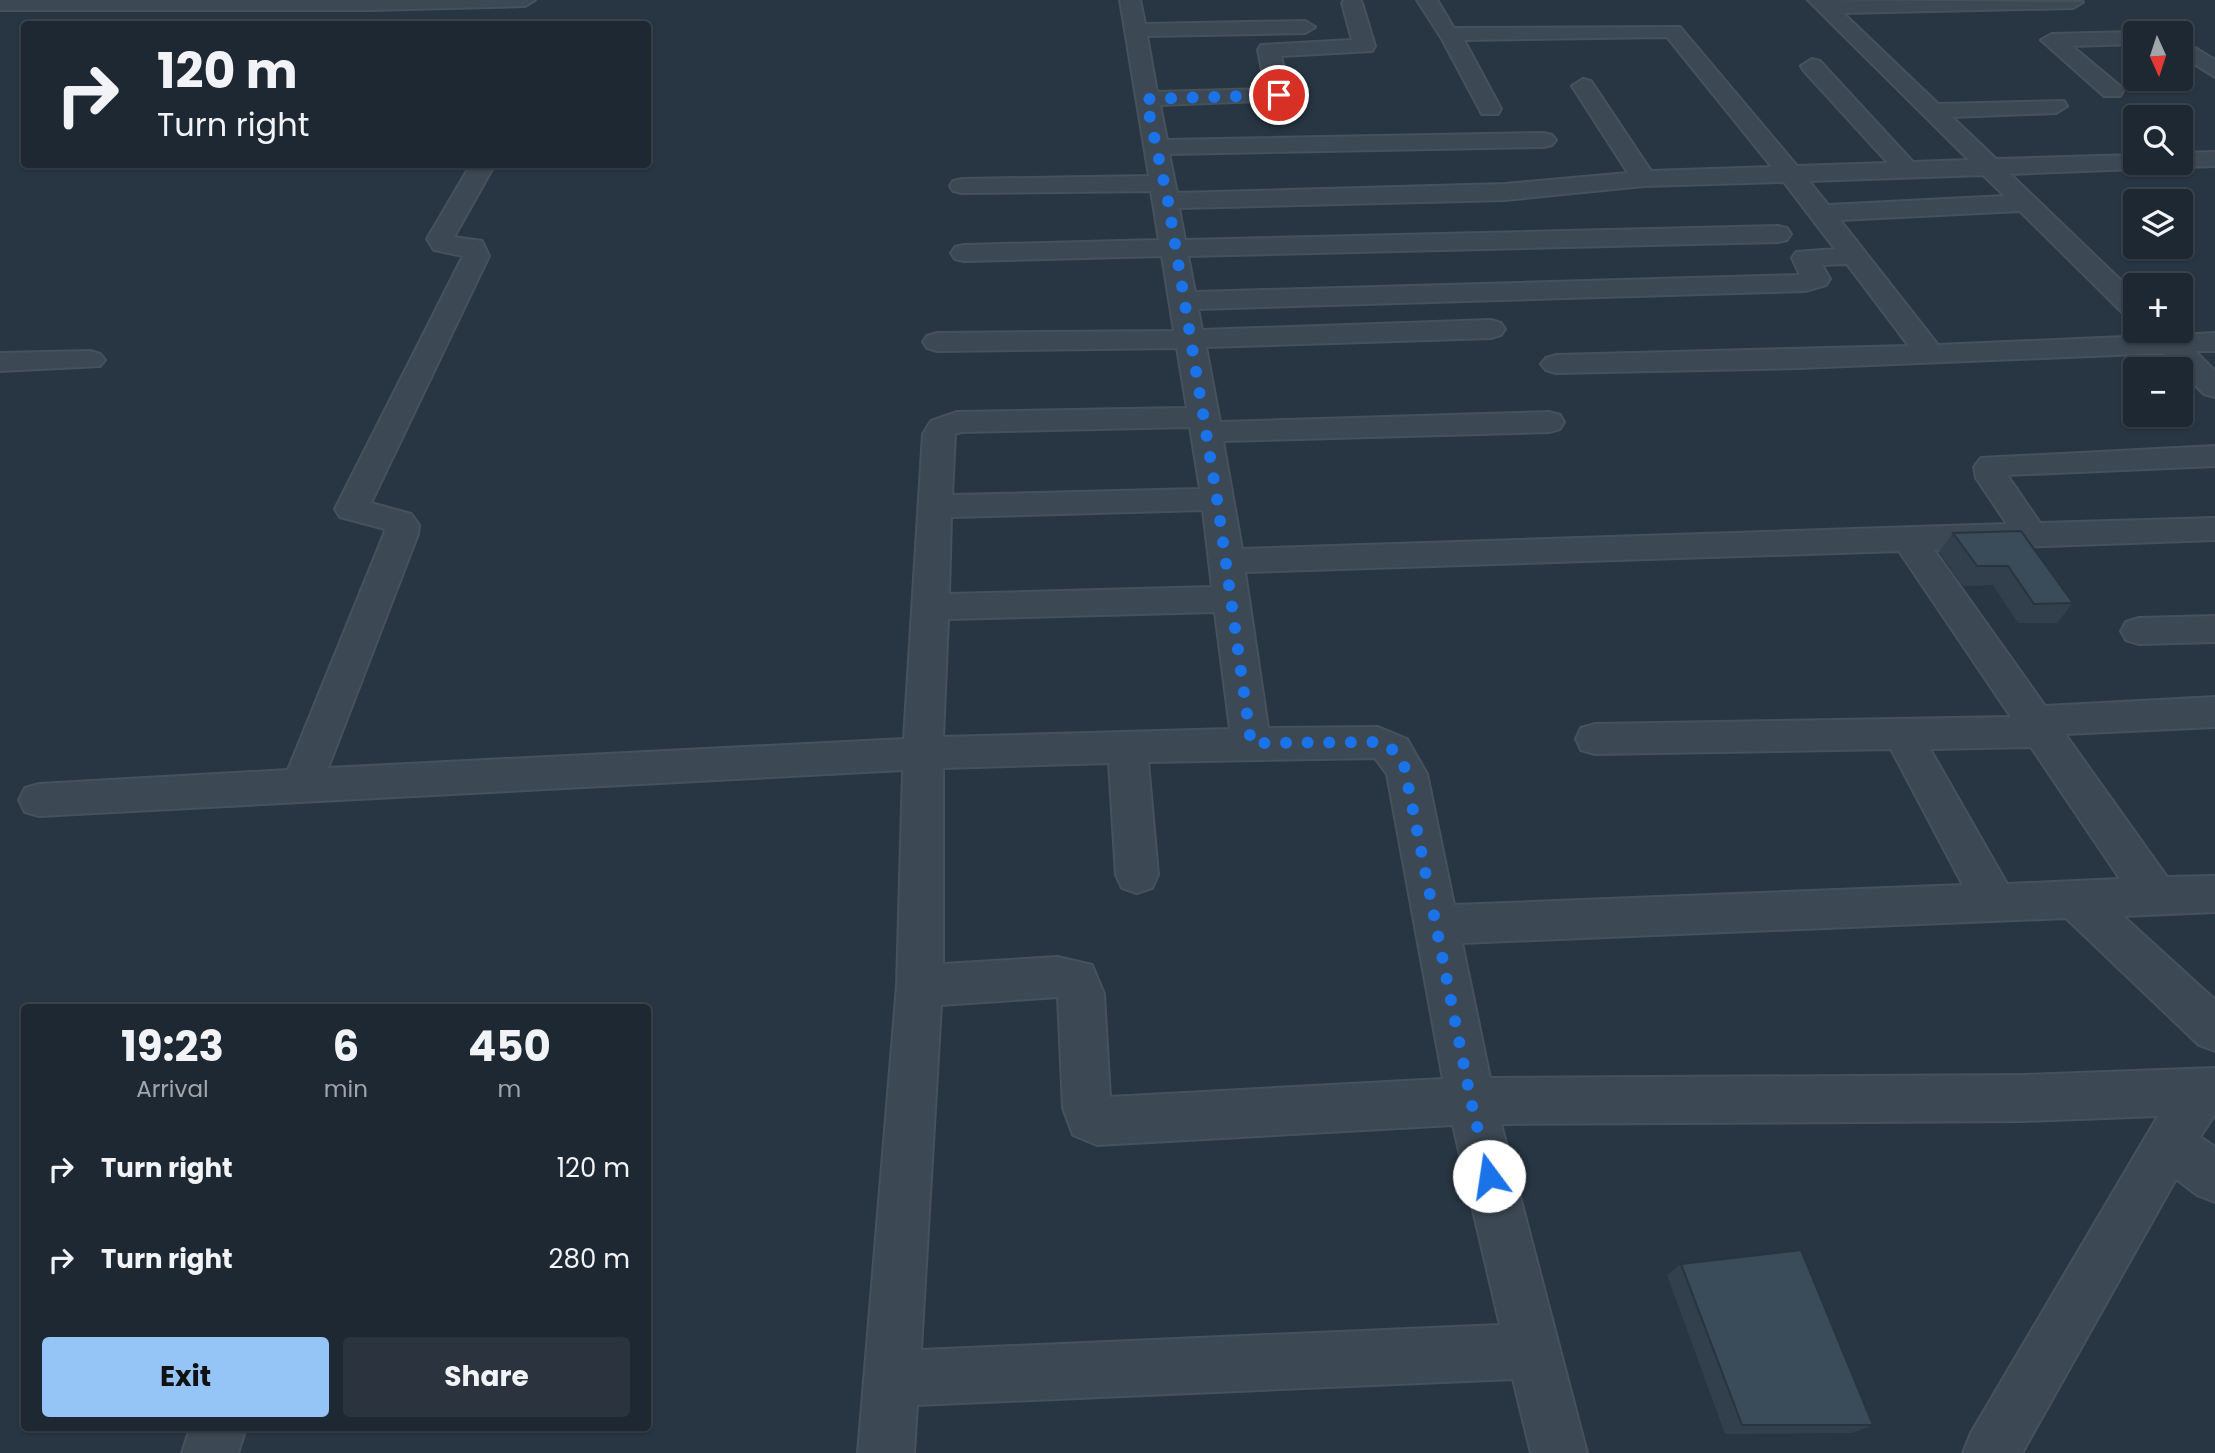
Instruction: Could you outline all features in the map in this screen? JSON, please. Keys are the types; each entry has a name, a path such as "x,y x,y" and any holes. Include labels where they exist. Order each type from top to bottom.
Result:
{"street":[{"path":"2,5 143,1 356,4 525,0"},
{"path":"1130,0 1191,339 1217,499 1251,743"},
{"path":"1427,0 1443,32 1450,34 1673,31 1790,174 1929,352"},
{"path":"1822,3 2073,2"},
{"path":"1146,99 1279,95 1269,50 1364,46 1352,3"},
{"path":"1822,3 2123,297"},
{"path":"1135,30 1310,27"},
{"path":"1450,34 1490,109"},
{"path":"2193,37 2203,37"},
{"path":"2112,91 2052,40 2123,38"},
{"path":"2193,55 2215,71"},
{"path":"1812,66 1908,171"},
{"path":"1583,86 1644,179"},
{"path":"1935,111 2056,106"},
{"path":"1158,148 1544,140"},
{"path":"2193,160 2215,159"},
{"path":"962,186 1166,192 1505,192 1644,179 2123,163"},
{"path":"302,785 401,534 402,526 398,522 352,509 476,256 473,247 443,244 440,239 480,168"},
{"path":"1820,213 2028,203"},
{"path":"964,253 1778,234"},
{"path":"1184,301 1805,283 1816,279 1805,258 1853,256"},
{"path":"937,342 1191,339 1491,329"},
{"path":"1556,364 1929,352 2123,340"},
{"path":"2193,340 2215,342"},
{"path":"2169,343 2215,388"},
{"path":"0,362 90,360"},
{"path":"886,1453 920,986 923,753 939,434 946,426 968,422 1549,422"},
{"path":"2031,535 1992,478 1992,465 2215,456"},
{"path":"936,506 1217,499"},
{"path":"1226,561 2215,528"},
{"path":"1909,539 2036,727 2156,897"},
{"path":"930,607 1230,599"},
{"path":"2139,631 2215,629"},
{"path":"1595,739 1902,734 2036,727 2215,712"},
{"path":"1902,734 1995,903"},
{"path":"39,800 923,753 1378,742 1393,750 1407,774 1471,1101 1559,1453"},
{"path":"1127,747 1137,875"},
{"path":"1437,925 2215,894"},
{"path":"2076,900 2215,1030"},
{"path":"920,986 1058,977 1076,979 1081,994 1087,1108 1090,1118 1094,1120 1471,1101 2023,1098 2207,1091"},
{"path":"1991,1453 2169,1145 2207,1091"},
{"path":"2169,1145 2215,1177"},
{"path":"891,1378 1533,1351"},
{"path":"209,1453 217,1431"}],"building":[{"path":"2021,531 2073,603 2034,604 2008,566 1977,566 1953,533"},
{"path":"1801,1250 1873,1425 1742,1425 1681,1264"}],"route":[{"path":"1279,95 1146,99 1168,201 1191,339 1217,499 1251,743 1378,742 1393,750 1404,765 1471,1101 1489,1176"}]}
